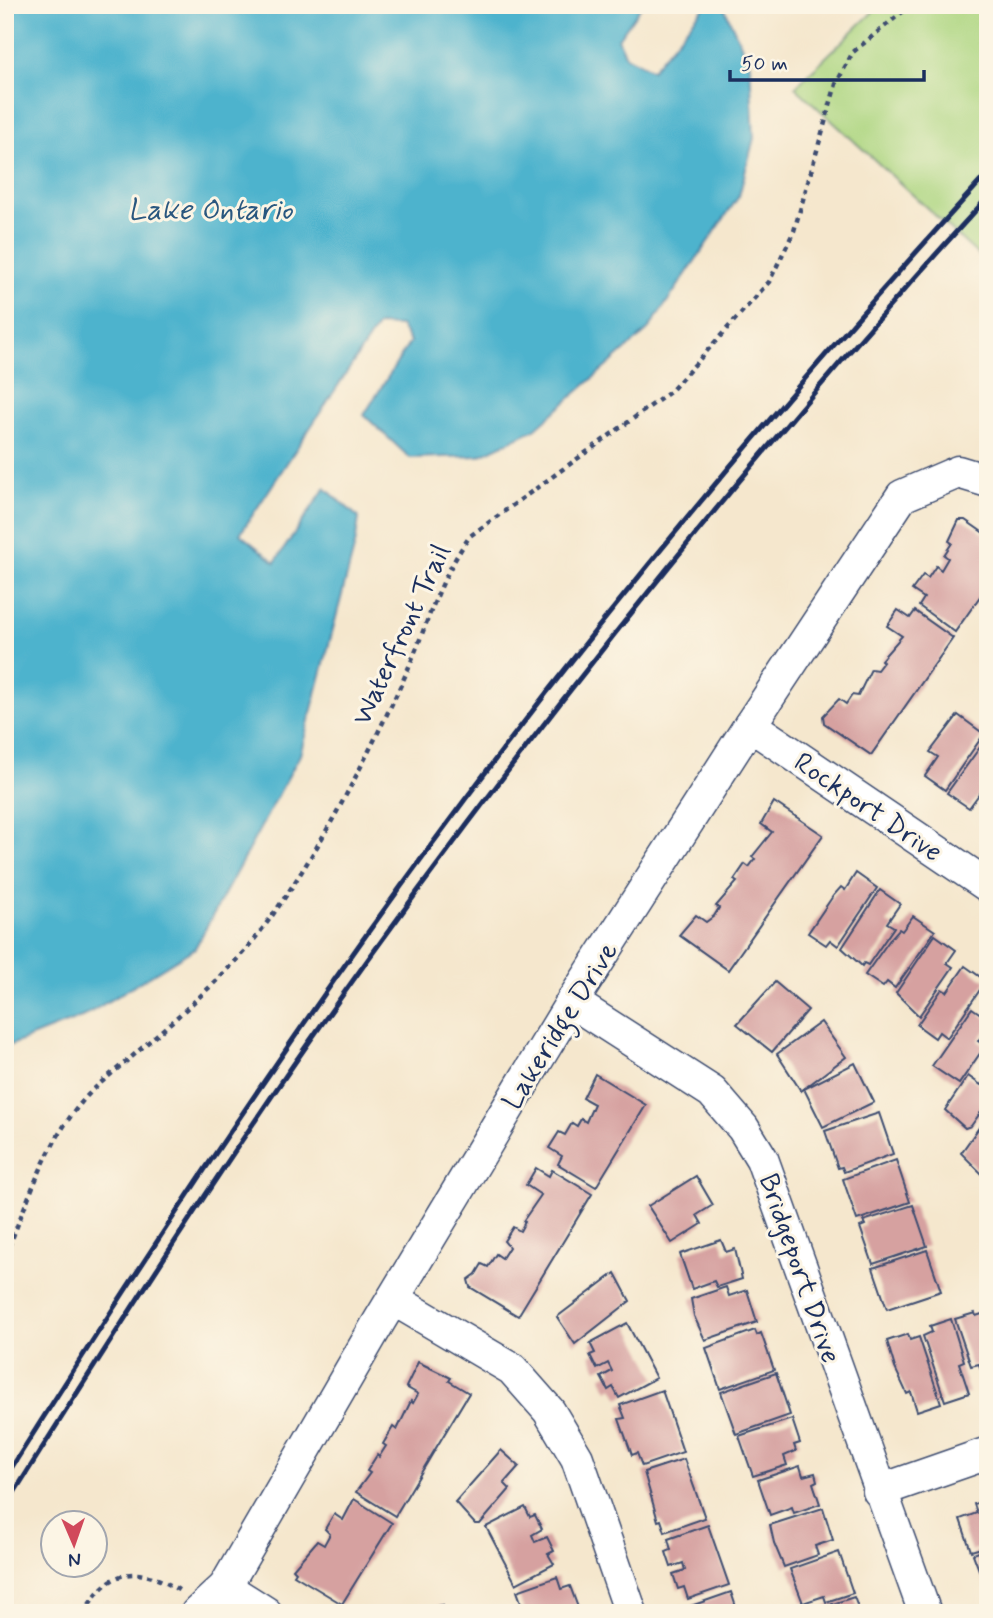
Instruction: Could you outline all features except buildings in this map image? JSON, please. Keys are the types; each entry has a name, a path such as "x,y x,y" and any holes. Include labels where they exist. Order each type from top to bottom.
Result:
{"street":[{"name":"Lakeridge Drive","path":"197,1613 225,1587 393,1298 572,1002 750,725 902,496 973,477"},
{"name":"Rockport Drive","path":"750,725 988,886"},
{"name":"Bridgeport Drive","path":"572,1002 712,1092 756,1149 767,1172 925,1613"},
{"path":"393,1298 512,1369 549,1411 577,1458 631,1613"},
{"path":"879,1490 988,1453"},
{"path":"225,1587 265,1613"}],"path":[{"name":"Waterfront Trail","path":"5,1256 32,1188 57,1137 87,1096 213,984 262,929 311,853 356,774 400,687 448,567 470,536 670,392 769,282 794,231 836,84 853,52 911,5"},
{"path":"84,1613 97,1590 110,1578 133,1574 161,1578 188,1596 225,1587"}],"green space":[{"path":"880,5 988,5 988,264 795,87"}],"water":[{"name":"Lake Ontario","path":"5,5 642,5 618,39 626,56 652,70 706,5 723,5 750,65 754,138 739,196 648,330 535,429 479,456 410,458 364,415 410,342 400,326 378,325 240,534 275,562 325,488 359,518 355,545 300,755 195,948 84,1016 11,1045 5,1040"}],"railway":[{"path":"5,1478 266,1078 376,921 497,757 701,501 843,335 988,173"},
{"path":"5,1507 153,1274 268,1102 386,934 467,825 549,717 720,505 807,401 988,197"}]}
